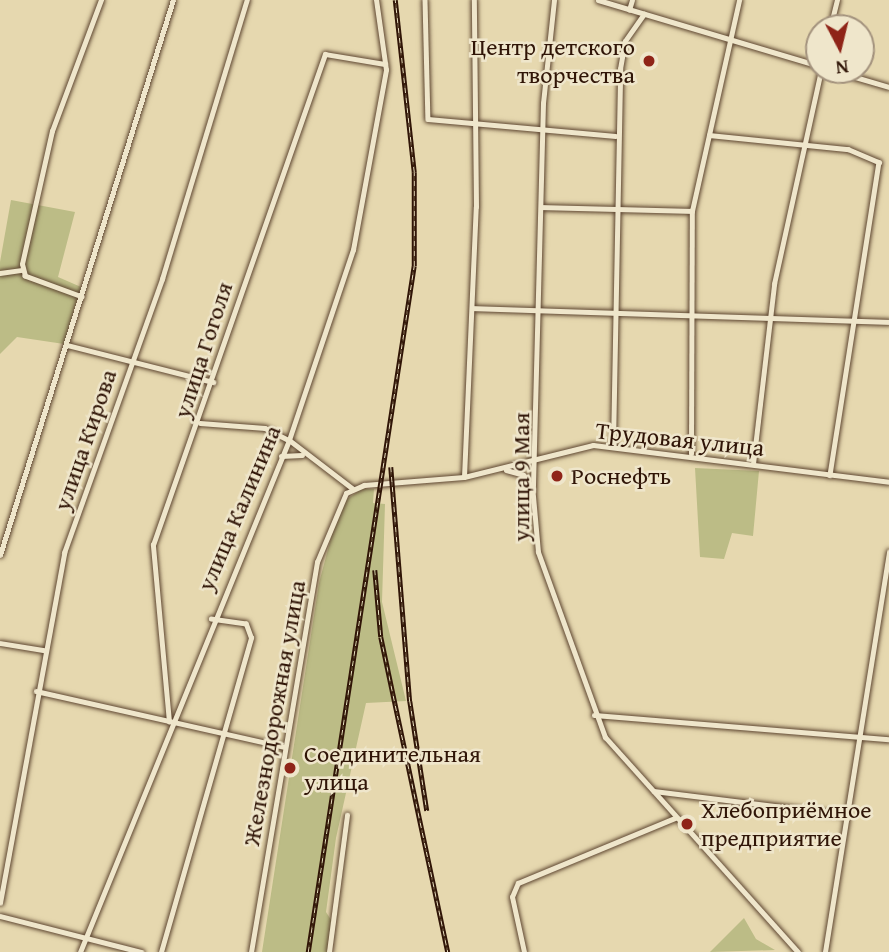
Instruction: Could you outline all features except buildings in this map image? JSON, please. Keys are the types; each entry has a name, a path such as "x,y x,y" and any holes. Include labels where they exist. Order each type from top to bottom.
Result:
{"street":[{"path":"22,270 52,131 101,0"},
{"path":"0,555 173,0"},
{"name":"улица Кирова","path":"0,903 43,650 64,553 130,365 247,0"},
{"path":"376,0 385,64"},
{"path":"425,0 424,113 431,121 615,136"},
{"path":"464,477 472,308 476,123 474,0"},
{"name":"улица 9 Мая","path":"554,0 543,129 533,489 538,552 594,715 650,791 797,952"},
{"path":"598,0 805,63"},
{"path":"629,9 632,0"},
{"path":"691,454 692,211 728,40 740,0"},
{"path":"613,445 615,136 624,46 644,14"},
{"name":"улица Гоголя","path":"169,722 150,556 200,423 325,54 385,64"},
{"name":"улица Калинина","path":"80,952 211,619 289,440 351,260 385,64"},
{"path":"753,464 770,318 817,84"},
{"path":"709,135 848,149 879,165 851,321 830,475"},
{"path":"541,207 692,211"},
{"path":"0,273 22,270 82,297"},
{"path":"472,308 889,322"},
{"path":"67,345 130,365 213,382"},
{"path":"200,423 265,428 289,440 307,457 335,469 353,489"},
{"name":"Трудовая улица","path":"353,489 464,477 613,445 889,482"},
{"path":"281,456 307,457"},
{"path":"499,469 523,474 533,489"},
{"name":"Железнодорожная улица","path":"251,952 317,562 337,505 353,489"},
{"path":"825,952 889,552"},
{"path":"161,952 251,633 242,623 211,619"},
{"path":"0,643 43,650"},
{"path":"36,691 285,747"},
{"path":"594,715 889,739"},
{"path":"650,791 847,816"},
{"path":"329,952 348,816"},
{"path":"524,952 512,897 518,883 675,818"},
{"path":"0,916 86,934 141,952"}],"green space":[{"path":"11,200 75,212 58,277 81,287 64,344 17,337 0,354 0,262"},
{"path":"695,468 759,471 753,536 732,533 724,559 700,557"},
{"path":"362,489 374,489 373,503 385,504 382,602 406,701 366,703 336,838 326,912 333,923 329,952 262,952 319,583 335,523 347,499"},
{"path":"744,918 756,939 775,950 710,952"}],"railway":[{"path":"308,952 414,266 414,172 395,0"},
{"path":"391,467 410,701 427,811"},
{"path":"375,570 381,637 448,952"}],"place":[{"name":"Центр детского творчества","path":"649,61"},
{"name":"Роснефть","path":"557,476"},
{"name":"Соединительная улица","path":"290,768"},
{"name":"Хлебоприёмное предприятие","path":"687,824"}]}
